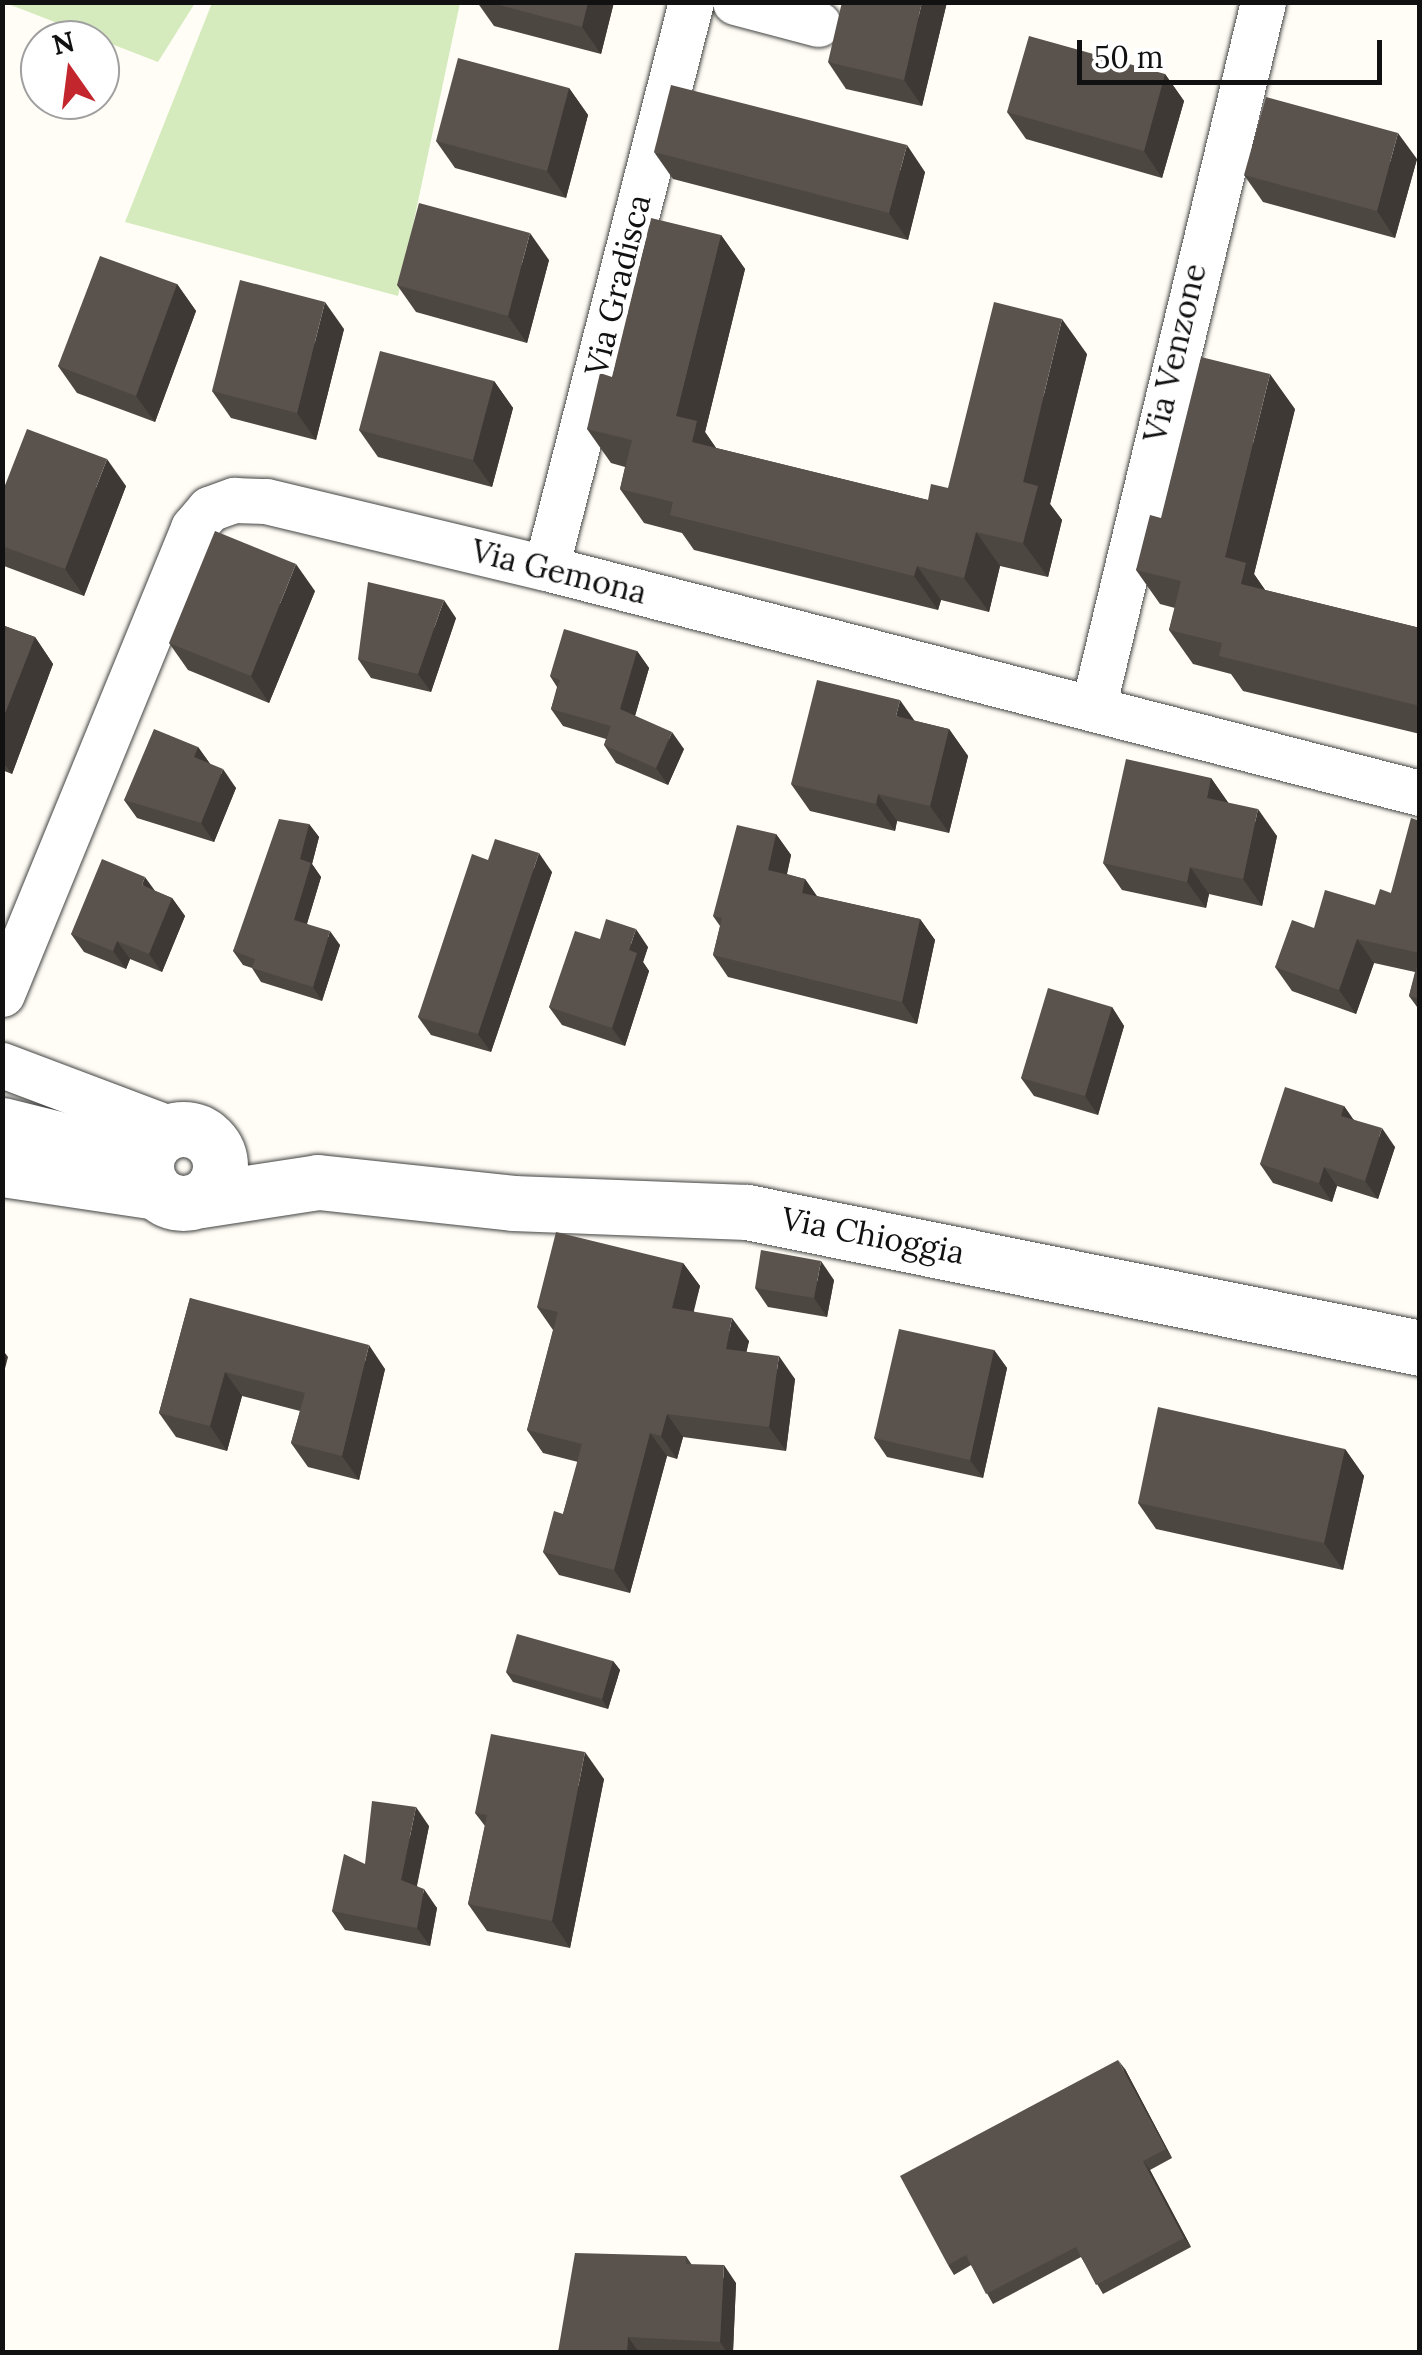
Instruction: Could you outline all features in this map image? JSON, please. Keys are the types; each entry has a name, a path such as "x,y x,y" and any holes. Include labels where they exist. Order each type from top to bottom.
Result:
{"street":[{"name":"Via Gradisca","path":"546,568 692,2"},
{"path":"734,2 818,24"},
{"name":"Via Venzone","path":"1094,704 1262,2"},
{"name":"Via Gemona","path":"2,994 188,540 209,509 234,500 266,501 546,568 1094,704 1420,793"},
{"name":"Via Chioggia","path":"2,1066 179,1166"},
{"name":"Via Chioggia","path":"2,1125 179,1166 513,1203 747,1212 1420,1348"},
{"name":"Via Chioggia","path":"2,1174 179,1166"}],"green space":[{"path":"3,2 195,2 158,62 120,47 120,20 50,20"},
{"path":"212,3 460,3 398,296 125,222"}],"building":[{"path":"488,2 588,2 582,27"},
{"path":"842,2 922,2 904,80 828,62"},
{"path":"1029,36 1165,74 1144,151 1007,112"},
{"path":"458,58 569,88 547,171 436,141"},
{"path":"671,85 907,145 889,213 654,152"},
{"path":"1266,97 1398,133 1377,211 1244,175"},
{"path":"419,203 530,233 508,316 397,285"},
{"path":"651,218 721,235 676,416 697,421 692,442 928,500 931,484 948,488 994,302 1062,319 1023,482 1038,486 1023,543 976,532 964,578 917,566 914,576 670,515 673,502 620,489 632,440 587,429 600,373 612,377"},
{"path":"100,256 177,284 136,396 58,366"},
{"path":"240,280 325,302 297,413 212,391"},
{"path":"380,351 494,381 473,460 359,430"},
{"path":"1201,357 1270,374 1225,557 1246,563 1241,584 1420,628 1420,706 1219,656 1222,643 1169,630 1181,581 1136,570 1150,515 1161,518"},
{"path":"27,429 107,459 65,569 2,546 2,493"},
{"path":"215,531 296,564 251,676 169,643"},
{"path":"368,582 444,600 418,674 358,659"},
{"path":"2,625 35,637 2,721"},
{"path":"564,629 637,651 620,709 672,732 656,768 604,745 611,726 551,709 560,680 550,676"},
{"path":"817,680 900,700 896,716 949,729 930,806 878,794 876,804 791,784"},
{"path":"154,729 198,747 194,757 223,769 201,823 124,800"},
{"path":"1126,759 1211,778 1207,798 1258,809 1243,879 1190,867 1187,882 1103,863"},
{"path":"1411,818 1420,821 1420,953 1357,939 1339,990 1275,967 1292,920 1314,928 1325,890 1375,905 1380,889 1391,893"},
{"path":"279,819 309,824 300,859 311,863 294,920 330,931 313,987 252,968 255,959 233,951"},
{"path":"737,825 776,834 768,870 805,879 802,893 920,919 902,1002 713,955 722,918 713,916"},
{"path":"495,839 539,853 478,1034 418,1017 472,854 488,860"},
{"path":"102,859 145,877 142,885 172,898 149,954 117,941 113,951 71,934"},
{"path":"606,919 636,929 629,950 637,953 612,1028 549,1007 575,931 600,939"},
{"path":"1420,956 1420,999 1409,996"},
{"path":"1048,988 1112,1007 1085,1096 1021,1078"},
{"path":"1285,1087 1344,1106 1341,1116 1382,1128 1365,1181 1324,1167 1319,1183 1260,1164"},
{"path":"556,1232 683,1263 672,1308 732,1318 726,1349 779,1356 769,1427 667,1414 661,1436 650,1433 614,1570 543,1552 554,1511 563,1514 582,1444 527,1430 558,1312 537,1307"},
{"path":"761,1250 821,1261 814,1298 755,1288"},
{"path":"190,1298 369,1345 342,1456 291,1443 305,1393 225,1372 210,1426 159,1413"},
{"path":"899,1329 994,1350 970,1460 874,1438"},
{"path":"1158,1407 1345,1449 1324,1543 1138,1503"},
{"path":"517,1634 613,1661 602,1699 506,1672"},
{"path":"491,1734 585,1752 552,1921 468,1904 487,1815 475,1813"},
{"path":"372,1801 416,1807 401,1880 424,1889 417,1928 332,1911 344,1854 365,1864"},
{"path":"1118,2060 1166,2149 1143,2161 1184,2238 1096,2285 1076,2247 986,2294 966,2255 948,2265 900,2176"},
{"path":"575,2253 686,2256 686,2264 724,2265 720,2342 628,2337 627,2352 558,2352"}]}
